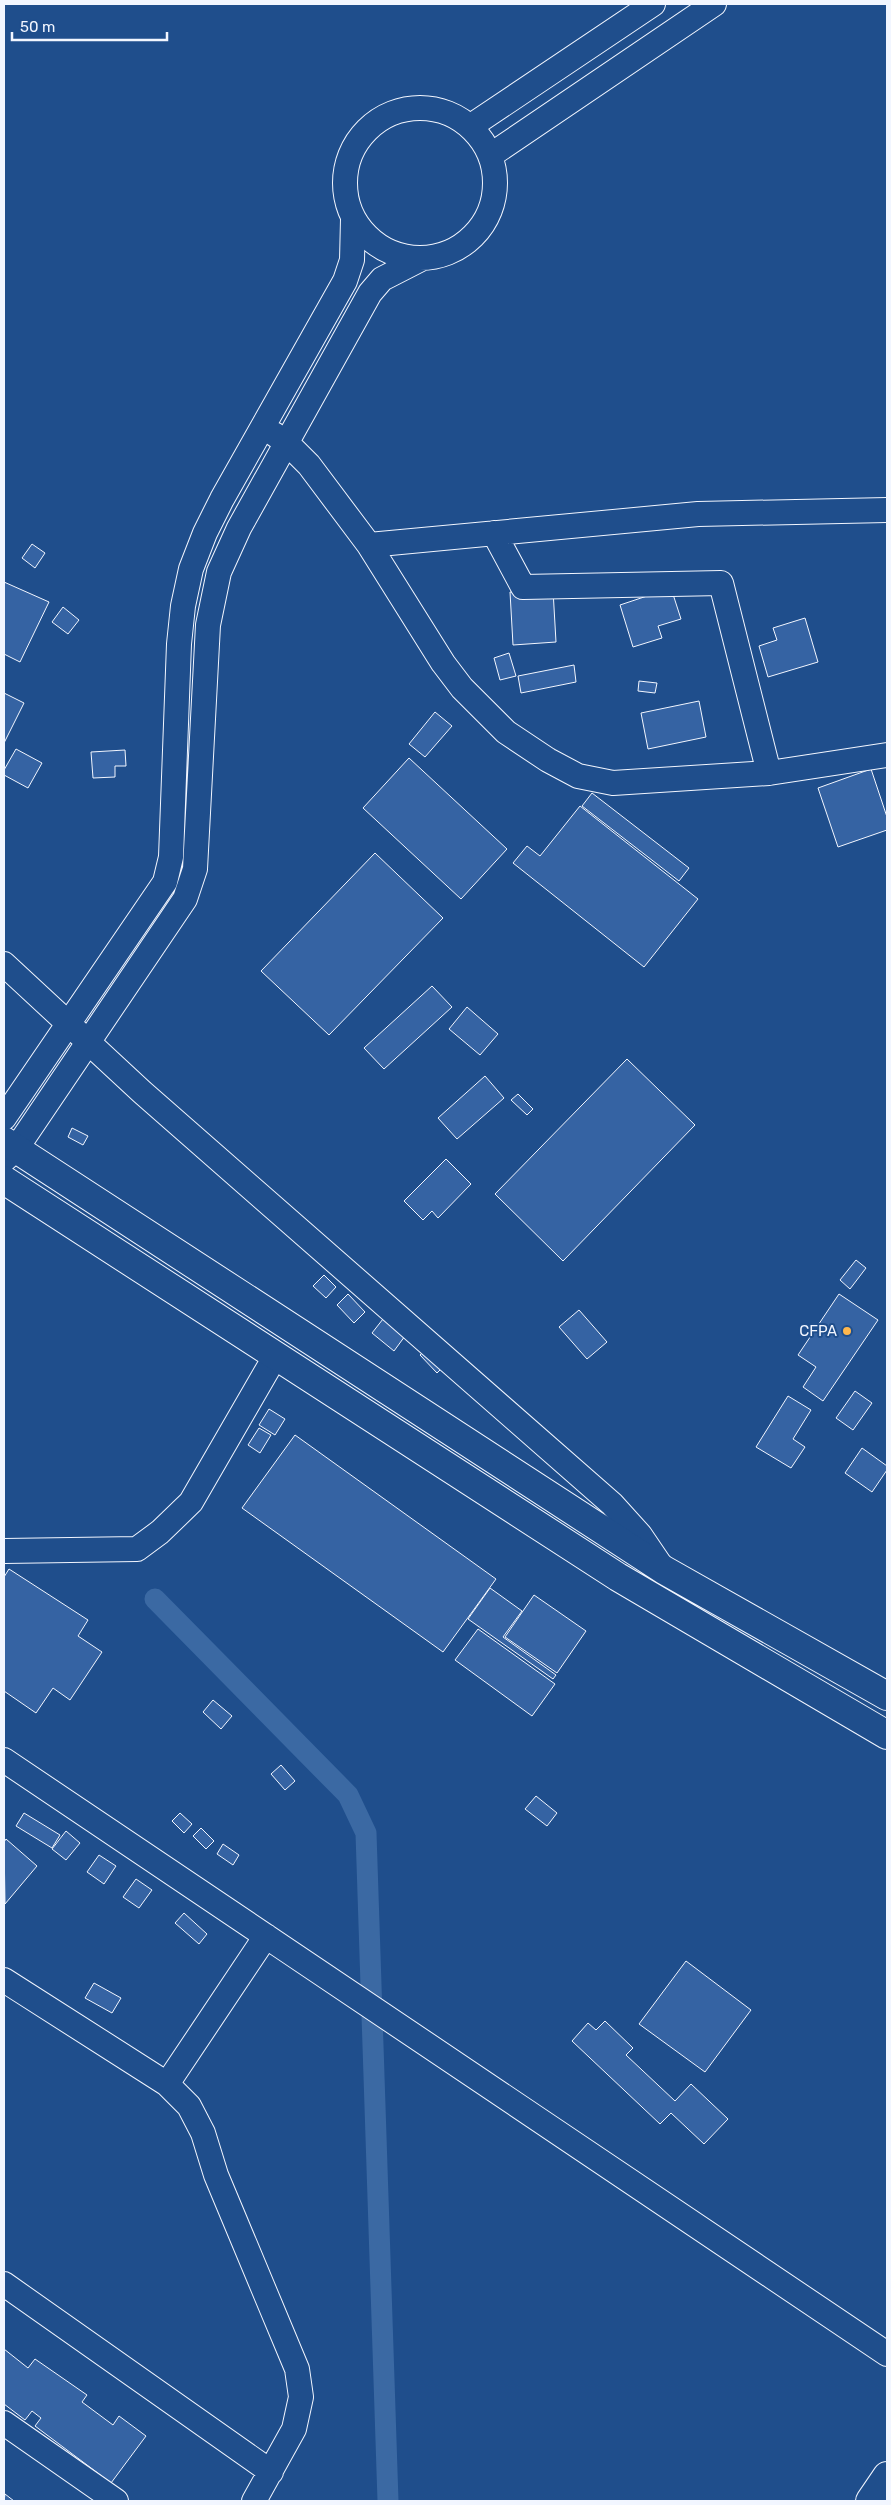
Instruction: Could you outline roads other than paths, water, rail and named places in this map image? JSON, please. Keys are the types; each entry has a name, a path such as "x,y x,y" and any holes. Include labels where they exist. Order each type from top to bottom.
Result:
{"main road":[{"path":"8,1150 664,1570 887,1696"},
{"path":"4,1180 618,1577 887,1735"},
{"path":"870,2501 887,2476"}],"street":[{"path":"471,126 653,4"},
{"path":"491,155 714,4"},
{"path":"4,1118 158,893 169,870 183,606 192,569 205,533 348,274 353,253 353,219 346,197 345,174 351,151 364,132 383,117 404,109 428,107 451,113 471,126 482,139 491,155 496,175 495,196 489,216 481,228 461,247 442,256 421,259 390,273 370,293 228,550 212,598 206,652 197,853 192,884 185,899 88,1042 8,1150"},
{"path":"353,219 371,241 394,254 421,259"},
{"path":"264,427 287,443 309,465 369,544 443,663 462,688 506,732 548,760 578,776 613,783 770,773 887,755"},
{"path":"369,544 698,514 887,510"},
{"path":"494,533 522,587 721,583 770,773"},
{"path":"4,964 88,1042 612,1504 640,1536 664,1570"},
{"path":"4,1551 137,1549 160,1532 191,1502 276,1355"},
{"path":"4,1760 887,2354"},
{"path":"167,2084 266,1936"},
{"path":"4,1980 167,2084 189,2106 203,2133 216,2175 297,2369 301,2397 294,2429 254,2501"},
{"path":"4,2284 271,2472"},
{"path":"4,2423 116,2501"},
{"path":"4,2440 88,2501"}],"waterway":[{"path":"155,1599 348,1795 366,1833 388,2501"}],"place":[{"name":"CFPA","path":"847,1331"}]}
